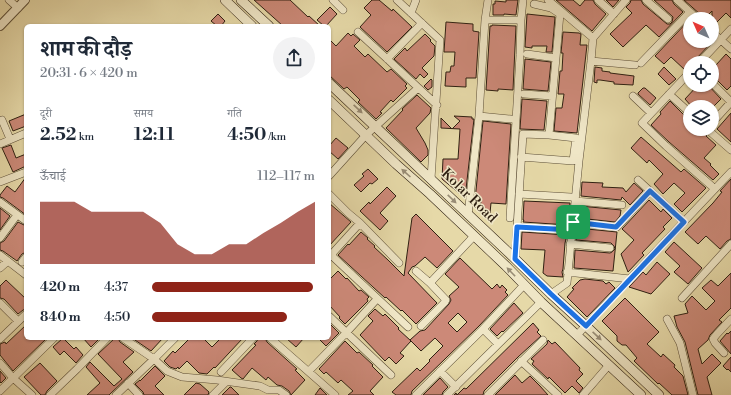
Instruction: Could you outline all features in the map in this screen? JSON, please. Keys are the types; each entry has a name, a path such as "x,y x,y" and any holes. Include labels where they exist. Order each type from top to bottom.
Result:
{"main road":[{"path":"225,0 250,24"},
{"path":"241,0 267,24"},
{"name":"Kolar Road","path":"331,84 659,395"},
{"name":"Kolar Road","path":"331,104 430,194 506,266 541,302 641,395"}],"street":[{"path":"10,0 18,8"},
{"path":"0,26 25,0"},
{"path":"333,0 343,10"},
{"path":"397,0 440,40 437,105 431,179"},
{"path":"411,13 416,0"},
{"path":"468,215 479,116 485,20 488,0"},
{"path":"510,218 523,0"},
{"path":"548,0 593,38"},
{"path":"598,0 614,14"},
{"path":"551,294 567,283 573,222 573,199 592,61 593,38 626,0"},
{"path":"646,0 668,19"},
{"path":"677,0 690,12"},
{"path":"534,4 551,8 560,14 549,135"},
{"path":"592,61 638,64 683,19"},
{"path":"485,20 521,20"},
{"path":"387,59 422,23"},
{"path":"706,56 731,29"},
{"path":"358,32 437,105"},
{"path":"721,40 731,49"},
{"path":"527,54 556,58"},
{"path":"683,79 642,123 715,189"},
{"path":"331,174 366,135 418,88"},
{"path":"719,91 731,102 719,115"},
{"path":"524,94 552,96"},
{"path":"669,94 683,107"},
{"path":"633,96 651,113"},
{"path":"479,116 510,119"},
{"path":"2,120 10,140"},
{"path":"0,144 24,134"},
{"path":"515,259 521,157 523,134 576,138 573,161 521,157"},
{"path":"715,136 731,150"},
{"path":"577,335 731,172"},
{"path":"1,181 24,173"},
{"path":"638,180 684,222"},
{"path":"573,222 616,227 650,191"},
{"path":"519,194 622,205"},
{"path":"331,196 399,263"},
{"path":"0,202 24,220"},
{"path":"0,238 17,215"},
{"path":"331,255 360,223"},
{"path":"517,227 572,230"},
{"path":"430,284 474,236"},
{"path":"570,244 610,248"},
{"path":"682,298 731,244"},
{"path":"0,255 24,273"},
{"path":"331,257 408,328"},
{"path":"0,268 8,261"},
{"path":"416,270 446,300 421,326"},
{"path":"567,272 630,280"},
{"path":"416,395 483,329 524,285"},
{"path":"309,371 377,298"},
{"path":"447,395 541,302"},
{"path":"0,303 18,321"},
{"path":"0,339 24,316"},
{"path":"331,318 392,375"},
{"path":"667,319 680,343 693,395"},
{"path":"724,353 714,340 717,334 731,319"},
{"path":"483,329 498,344"},
{"path":"0,391 52,340"},
{"path":"50,395 105,340"},
{"path":"126,340 167,371 182,377 260,386 286,395"},
{"path":"116,395 173,340"},
{"path":"221,372 251,340"},
{"path":"272,340 335,395"},
{"path":"488,395 543,340"},
{"path":"521,361 558,395"},
{"path":"0,363 13,378 32,395"},
{"path":"583,395 609,365"},
{"path":"440,371 456,387"},
{"path":"213,395 226,382"},
{"path":"128,384 139,395"}],"building":[{"path":"254,0 290,0 318,24 281,24"},
{"path":"372,0 379,0 392,11 393,9 412,27 387,52 360,27 371,15 364,8"},
{"path":"506,0 518,0 516,15 493,15 493,4 495,4 495,1 506,2"},
{"path":"556,0 573,0 580,6 585,0 593,0 595,4 606,14 592,31"},
{"path":"606,0 619,0 613,7"},
{"path":"631,0 641,0 643,4 667,24 672,22 673,17 654,0 672,0 674,4 683,12 659,37 646,25 623,47 610,34 632,13 626,7"},
{"path":"684,0 731,0 731,18 726,13 719,20 719,12 698,12"},
{"path":"330,7 337,14 328,24 322,24 317,20"},
{"path":"218,14 225,21 223,24 215,24 211,21"},
{"path":"527,14 555,17 552,52 546,52 547,46 532,46 532,48 525,47"},
{"path":"446,22 473,24 473,31 479,32 476,78 466,78 466,87 445,86 446,72 450,72 451,66 454,66 455,52 444,52"},
{"path":"490,26 516,26 513,90 486,90"},
{"path":"683,26 683,48 706,48 699,56 683,56 683,68 671,57 664,64 655,56"},
{"path":"563,32 581,34 580,45 587,45 577,133 554,131 556,108 562,108 564,94 558,94 560,71 562,71 563,53 561,53"},
{"path":"348,33 351,36 353,34 360,40 354,46 365,57 368,54 387,72 391,69 407,84 405,86 407,88 393,102 391,100 376,119 358,102 360,100 347,87 344,89 331,77 331,41 336,46"},
{"path":"425,34 435,46 434,56 422,68 428,74 424,78 420,74 416,79 394,59 405,48 407,51"},
{"path":"726,54 731,59 731,86 727,90 719,82 719,62"},
{"path":"525,59 551,62 548,91 523,89"},
{"path":"595,67 602,68 602,71 610,73 634,76 633,85 614,84 614,82 600,80 597,80 597,83 594,82"},
{"path":"664,67 676,79 669,85 658,74"},
{"path":"431,79 432,87 428,90 424,86"},
{"path":"643,88 645,88 656,98 650,105 638,94"},
{"path":"692,92 714,92 721,99 719,101 685,99"},
{"path":"417,95 431,108 430,113 416,128 428,150 428,155 421,162 386,128 403,110 402,109"},
{"path":"522,99 547,101 544,130 520,129"},
{"path":"670,101 683,114 683,136 706,136 716,145 704,158 719,174 713,180 651,125 661,114 660,112"},
{"path":"731,113 731,142 719,131 719,127"},
{"path":"24,115 24,127 13,131 9,121"},
{"path":"454,116 472,117 472,119 474,119 465,198 442,179 443,159 458,159 460,129 452,129 460,121"},
{"path":"441,118 452,129 441,128"},
{"path":"483,121 511,124 506,204 491,203 490,213 480,212 481,200 475,200"},
{"path":"641,137 681,172 684,169 706,188 682,212 674,204 685,193 674,183 663,194 654,184 663,174 649,160 647,163 631,148"},
{"path":"336,138 348,148 338,159 331,153 331,144"},
{"path":"11,145 16,158 24,155 24,167 13,172 2,148"},
{"path":"368,169 378,179 372,184 370,183 361,192 354,185 364,176 362,174"},
{"path":"731,179 731,239 727,241 720,249 706,236 698,244 685,232 713,203 722,192 720,191"},
{"path":"24,180 24,214 0,197 7,186 15,192"},
{"path":"582,182 603,183 602,187 623,188 626,192 634,183 643,191 630,205 622,197 621,200 581,196"},
{"path":"387,187 396,196 380,213 388,221 380,230 360,211 369,202 370,204"},
{"path":"649,200 661,212 663,209 672,218 663,227 665,229 642,253 644,255 628,272 621,254 634,240 622,229"},
{"path":"524,201 570,203 568,225 523,222"},
{"path":"331,205 351,222 331,244"},
{"path":"580,206 621,210 620,216 615,222 578,218"},
{"path":"0,208 10,216 0,230"},
{"path":"416,214 453,251 437,268 425,257 412,267 408,273 437,303 416,324 402,310 401,311 386,297 385,298 338,255 361,232 404,276 412,218"},
{"path":"18,222 24,225 24,253 17,261 0,250 0,243 4,241"},
{"path":"577,228 617,232 613,271 574,268 575,250 610,253 615,249 611,243 576,240"},
{"path":"522,232 567,235 562,272 563,277 547,276 543,273 545,250 521,249"},
{"path":"674,242 702,268 688,284 674,272 680,266 665,252"},
{"path":"460,258 492,289 497,284 500,288 502,285 507,290 505,292 508,295 479,326 412,391 411,395 396,395 392,392 417,368 420,371 443,346 435,338 421,351 410,340 420,331 425,330 449,304 451,300 449,296 459,287 445,274","holes":["458,313 467,322 457,332 448,323"]},
{"path":"657,262 670,274 651,294 629,287 643,272 646,275"},
{"path":"338,271 359,291 361,290 369,297 367,299 368,301 345,324 331,307 331,278"},
{"path":"731,273 731,308 719,320 722,322 710,335 708,340 698,349 702,364 712,354 721,363 707,377 712,395 698,395 685,342 677,327 674,316 688,313 685,304 692,296 706,310 715,301 702,288 711,280 718,286"},
{"path":"585,279 603,281 606,284 609,282 615,288 587,317 567,297 574,289 572,288 580,280"},
{"path":"6,280 24,297 24,310 18,314 4,299 0,298 0,286"},
{"path":"625,298 659,332 647,344 661,357 663,354 675,365 674,367 683,376 688,395 672,395 659,383 658,384 634,361 637,358 626,345 622,345 617,341 617,336 602,321"},
{"path":"514,303 523,313 497,336 490,329"},
{"path":"375,309 383,316 385,314 411,341 400,353 404,356 396,364 389,357 385,361 360,335 373,321 368,316"},
{"path":"533,323 539,330 537,332 541,336 484,391 483,395 457,395 464,388 466,389"},
{"path":"331,325 339,333 326,346 320,340 331,340"},
{"path":"24,327 24,340 45,340 13,371 0,355 0,344 5,342 6,344"},
{"path":"731,331 731,354 720,341 727,333 728,334"},
{"path":"61,340 65,340 74,349 76,347 83,355 76,363 64,351 60,355 53,347"},
{"path":"85,340 98,340 91,347"},
{"path":"113,340 119,340 134,352 123,362 133,372 109,395 87,395 100,383 86,367 90,362 114,386 122,379 98,354"},
{"path":"135,340 161,340 151,351"},
{"path":"188,340 205,340 212,347 219,340 241,340 215,368 214,367 207,374 199,373 187,361 179,369 178,367 176,369 170,367 164,361 173,351 175,353"},
{"path":"266,340 297,369 295,370 305,380 291,395 289,391 282,386 277,385 268,377 266,380 252,368 243,379 232,370 256,345 254,344 257,341"},
{"path":"288,340 302,340 296,347"},
{"path":"548,340 552,344 555,342 580,368 579,370 583,374 576,381 583,388 579,393 572,386 565,393 549,377 548,379 532,364 534,361 531,359 547,344"},
{"path":"345,341 357,353 359,352 373,365 372,366 383,377 370,391 374,395 348,395 353,391 341,380 338,383 326,372 324,374 319,369"},
{"path":"731,357 731,372 723,366"},
{"path":"40,363 57,381 45,395 41,395 24,377"},
{"path":"155,366 165,376 155,386 164,395 144,395 135,384"},
{"path":"0,371 6,378 1,383 0,382"},
{"path":"515,375 522,383 530,376 548,395 495,395"},
{"path":"440,378 448,387 442,395 423,395"},
{"path":"196,383 200,384 209,392 208,395 184,395"},
{"path":"231,387 239,395 222,395"},
{"path":"320,388 327,395 315,395"}],"route":[{"path":"650,191 684,222 586,326 515,259 517,227 572,230 573,222 616,227 650,191"}]}
